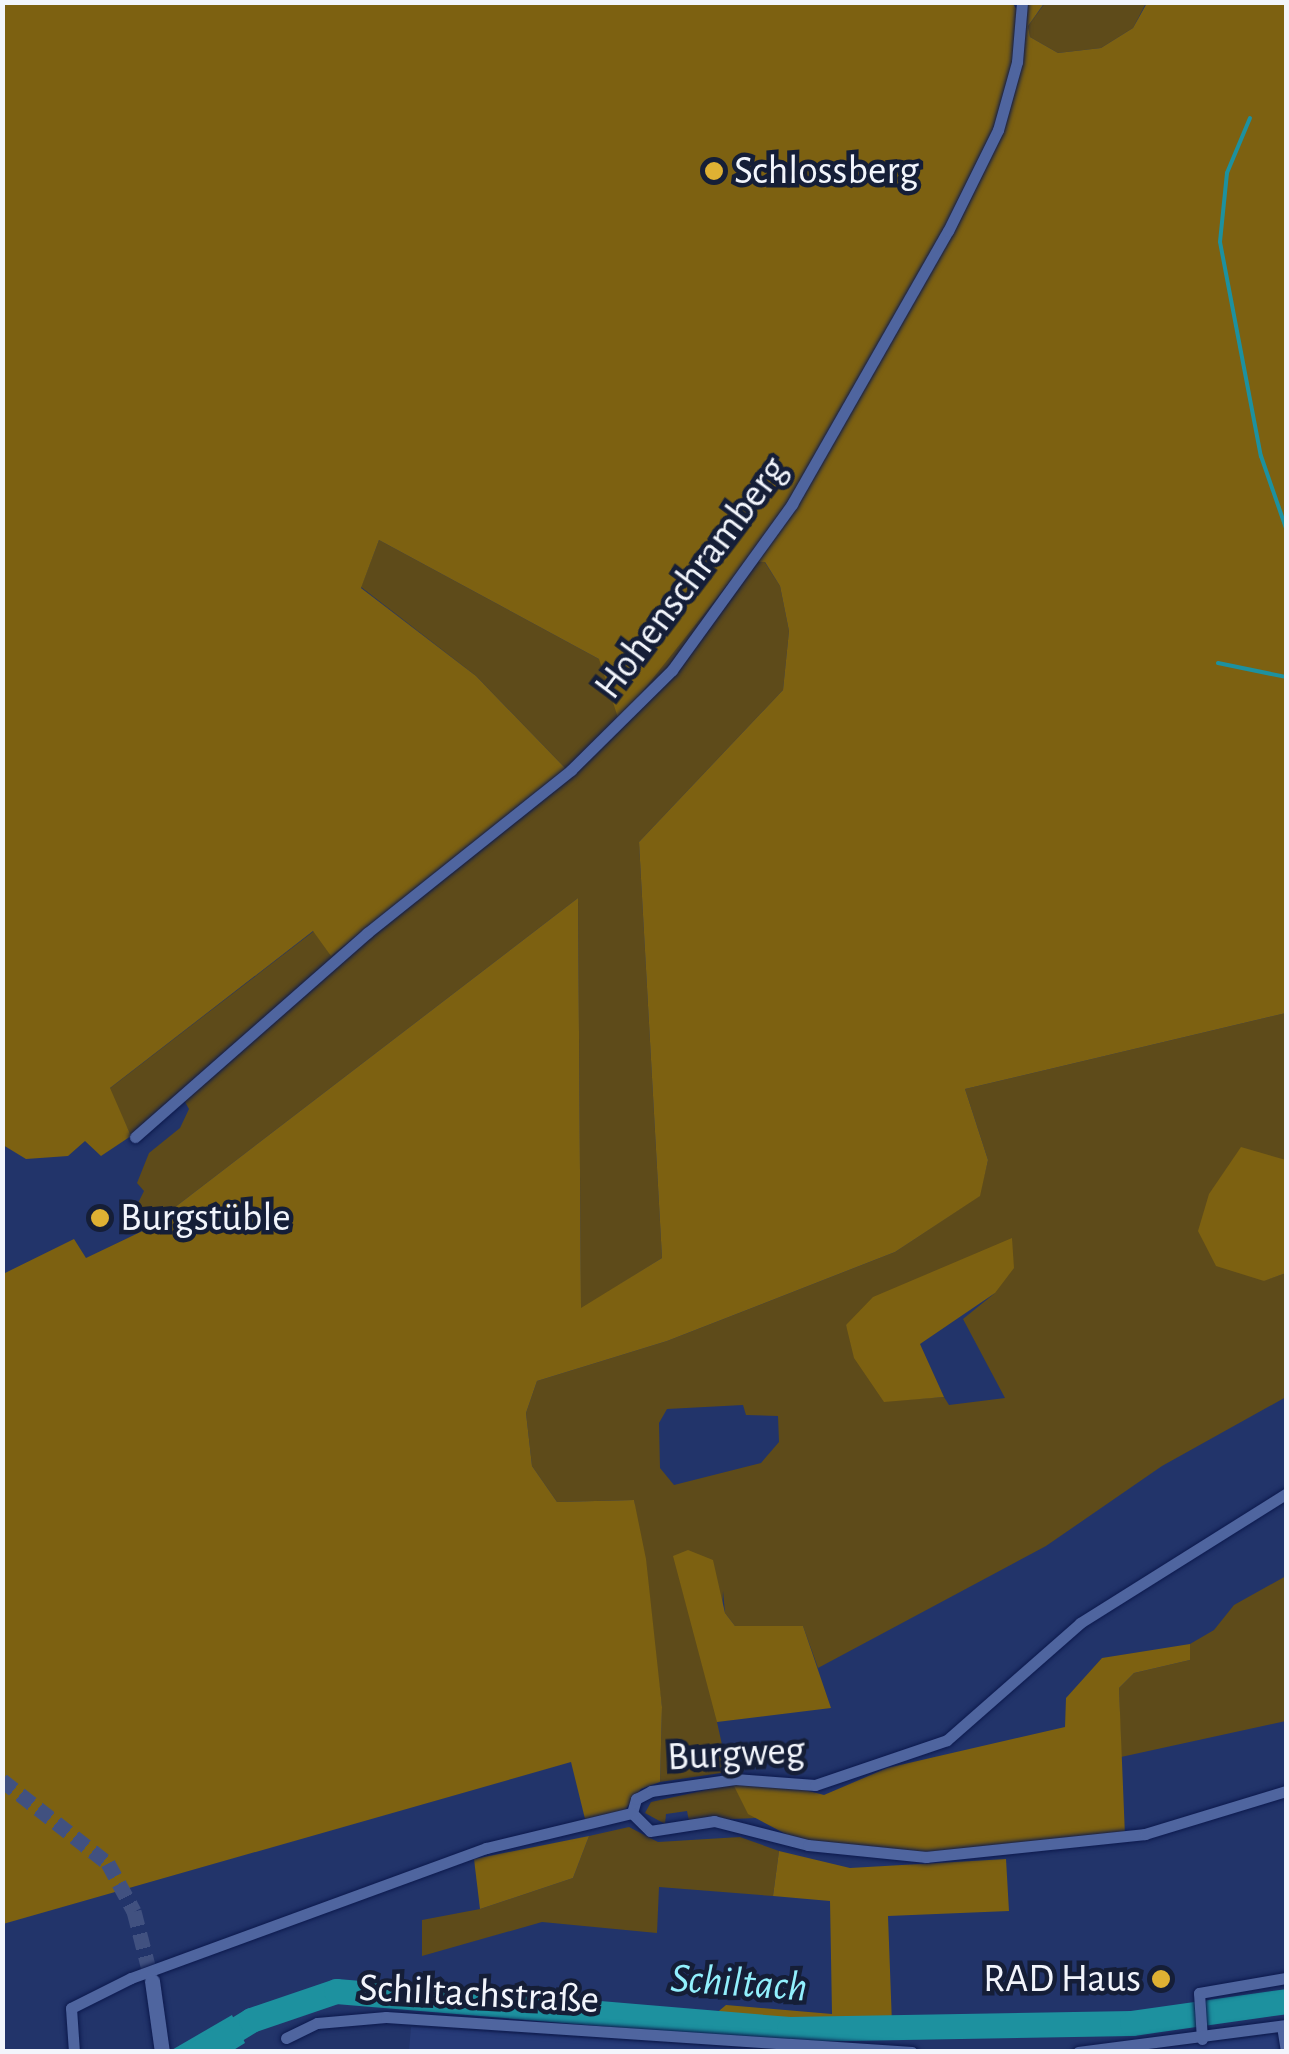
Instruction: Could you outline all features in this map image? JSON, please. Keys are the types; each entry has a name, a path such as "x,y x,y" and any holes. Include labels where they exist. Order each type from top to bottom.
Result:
{"main road":[{"path":"152,1981 162,2052"}],"street":[{"name":"Hohenschramberg","path":"136,1138 367,934 624,723 672,670 792,504 948,231 998,130 1017,62 1022,2"},
{"name":"Burgweg","path":"74,2052 71,2008 130,1978 486,1848 632,1813 636,1800 651,1791 735,1779 815,1784 947,1740 1080,1622 1286,1494"},
{"path":"632,1813 650,1832 729,1822 808,1845 926,1858 1131,1837 1286,1791"},
{"path":"1202,2032 1198,1994 1286,1978"},
{"name":"Schiltachstraße","path":"286,2038 317,2023 386,2017 912,2052"},
{"path":"1078,2052 1202,2032 1284,2026 1286,2052"}],"shaded area":[{"path":"1012,2 1017,10 1023,3 1045,2 1028,26 1030,37 1058,53 1101,48 1133,28 1147,3 1286,3 1286,1013 965,1089 988,1160 980,1196 895,1252 667,1341 537,1381 526,1413 532,1466 557,1502 634,1500 646,1559 662,1707 660,1782 641,1789 623,1813 586,1823 571,1762 3,1924 3,1274 74,1239 86,1258 153,1226 149,1217 174,1208 578,898 581,1308 662,1258 639,842 783,690 789,631 780,586 765,562 746,561 619,721 599,659 379,540 361,588 476,676 566,769 331,956 313,931 110,1088 131,1136 101,1156 85,1141 68,1156 26,1159 3,1145 3,3"},
{"path":"1045,3 1146,3 1133,28 1101,48 1058,53 1030,37 1028,26"},
{"path":"379,540 599,659 746,561 764,561 780,586 789,631 783,690 639,842 662,1258 581,1309 578,898 174,1208 149,1217 138,1203 144,1191 137,1183 149,1153 180,1128 189,1109 181,1095 131,1136 109,1089 314,931 332,955 566,769 476,676 361,587"},
{"path":"1286,1013 1286,1160 1263,1281 1286,1273 1286,1397 1162,1466 1046,1546 818,1668 803,1626 735,1626 725,1613 723,1591 717,1722 728,1772 660,1782 662,1707 634,1500 557,1502 532,1466 526,1413 537,1381 667,1341 895,1252 979,1196 988,1160 965,1089","holes":["995,1293 963,1319 1005,1398 949,1405 944,1397 884,1401 846,1325","743,1405 746,1415 778,1416 779,1442 761,1463 674,1485 660,1468 659,1423 667,1409"]},
{"path":"1241,1147 1286,1160 1286,1273 1264,1281 1216,1266 1198,1231 1209,1194"},
{"path":"1012,1238 1014,1268 995,1293 920,1344 944,1397 884,1402 854,1358 846,1325 873,1297"},
{"path":"688,1550 713,1560 725,1613 735,1626 803,1626 831,1708 717,1722 673,1556"},
{"path":"1286,1576 1286,1721 1121,1757 1119,1688 1134,1673 1190,1660 1190,1644 1214,1630 1234,1605"},
{"path":"1190,1644 1190,1660 1134,1673 1119,1688 1125,1836 930,1855 797,1840 748,1814 733,1784 775,1782 824,1795 887,1768 1065,1727 1066,1698 1102,1658"},
{"path":"733,1784 756,1818 689,1821 687,1811 666,1814 665,1824 645,1813 651,1802"},
{"path":"629,1827 658,1842 740,1837 779,1851 773,1896 659,1887 657,1933 542,1922 422,1956 422,1920 480,1909 573,1878 589,1836"},
{"path":"589,1836 573,1878 480,1909 474,1859"},
{"path":"779,1851 850,1868 1006,1859 1009,1911 888,1916 892,2024 713,2016 726,2005 832,2014 830,1901 773,1896"},
{"path":"232,2015 245,2043 232,2051 170,2051"},
{"path":"411,2027 789,2051 409,2051"},
{"path":"1286,2032 1286,2051 1117,2052 1243,2039"}],"waterway":[{"path":"1250,118 1227,173 1220,242 1261,456 1286,528"},
{"path":"1218,663 1286,677"},
{"name":"Schiltach","path":"199,2052 251,2020 336,1991 789,2029 1132,2023 1286,2001"}],"tunnel":[{"path":"2,1780 108,1863 134,1911 152,1981"}],"place":[{"name":"Schlossberg","path":"714,171"},
{"name":"Burgstüble","path":"100,1218"},
{"name":"RAD Haus","path":"1161,1979"}]}
